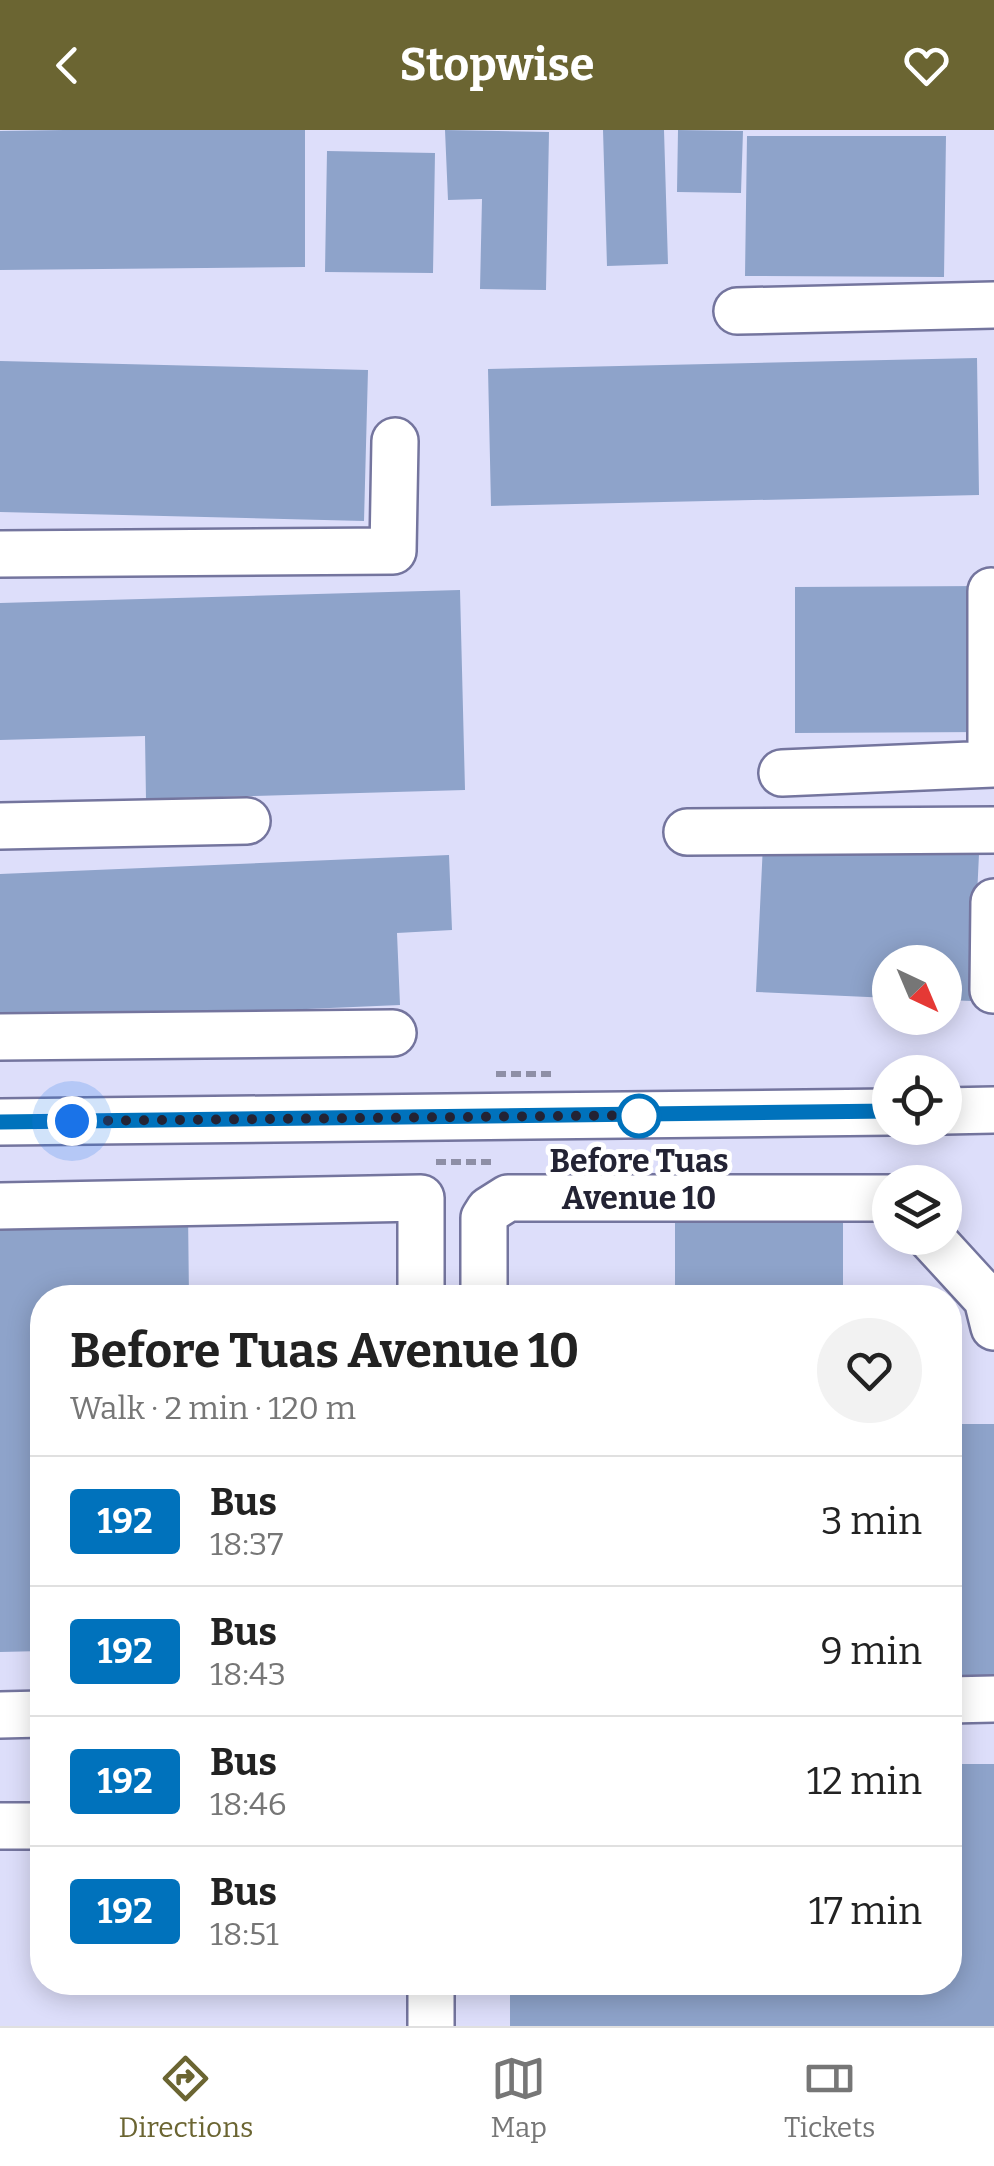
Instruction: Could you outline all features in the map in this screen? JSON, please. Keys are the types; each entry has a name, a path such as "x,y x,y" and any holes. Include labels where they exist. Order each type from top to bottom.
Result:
{"street":[{"path":"736,312 994,305"},
{"path":"0,554 394,552 395,441"},
{"path":"782,773 993,764 991,591"},
{"path":"0,797 123,796"},
{"path":"0,826 247,821"},
{"path":"687,832 994,830"},
{"path":"993,990 994,902"},
{"path":"0,1036 393,1033"},
{"path":"962,1111 994,1110"},
{"path":"0,1122 872,1112"},
{"path":"0,1206 421,1198 421,1285"},
{"path":"484,1285 484,1218 508,1198 872,1198"},
{"path":"947,1255 987,1299 994,1327"},
{"path":"962,1700 994,1699"},
{"path":"0,1715 30,1714"},
{"path":"0,1826 30,1826"},
{"path":"431,1995 431,2026"}],"building":[{"path":"305,130 305,267 0,270 0,131"},
{"path":"445,130 549,132 546,290 480,289 482,199 448,200"},
{"path":"603,130 664,130 668,264 607,266"},
{"path":"678,130 743,131 741,193 677,192"},
{"path":"747,136 946,136 944,277 745,276"},
{"path":"327,151 435,153 433,273 325,272"},
{"path":"977,358 979,495 491,506 488,369"},
{"path":"0,361 368,370 364,521 0,512"},
{"path":"984,586 985,732 795,733 795,587"},
{"path":"460,590 465,790 146,799 145,736 0,740 0,603"},
{"path":"763,844 979,854 972,1001 962,1001 962,945 872,945 872,997 756,992"},
{"path":"449,855 452,930 397,933 400,1005 0,1022 0,874"},
{"path":"188,1211 189,1285 30,1285 30,1651 0,1652 0,1216"},
{"path":"843,1221 843,1285 675,1285 675,1222"},
{"path":"962,1424 994,1424 994,1677 962,1677"},
{"path":"962,1764 994,1764 994,2026 510,2026 510,1995 962,1995"}],"bus line":[{"name":"192","path":"0,1122 872,1111"}],"place":[{"name":"Before Tuas Avenue 10","path":"639,1116"}],"route":[{"path":"72,1121 658,1115 639,1116"}]}
